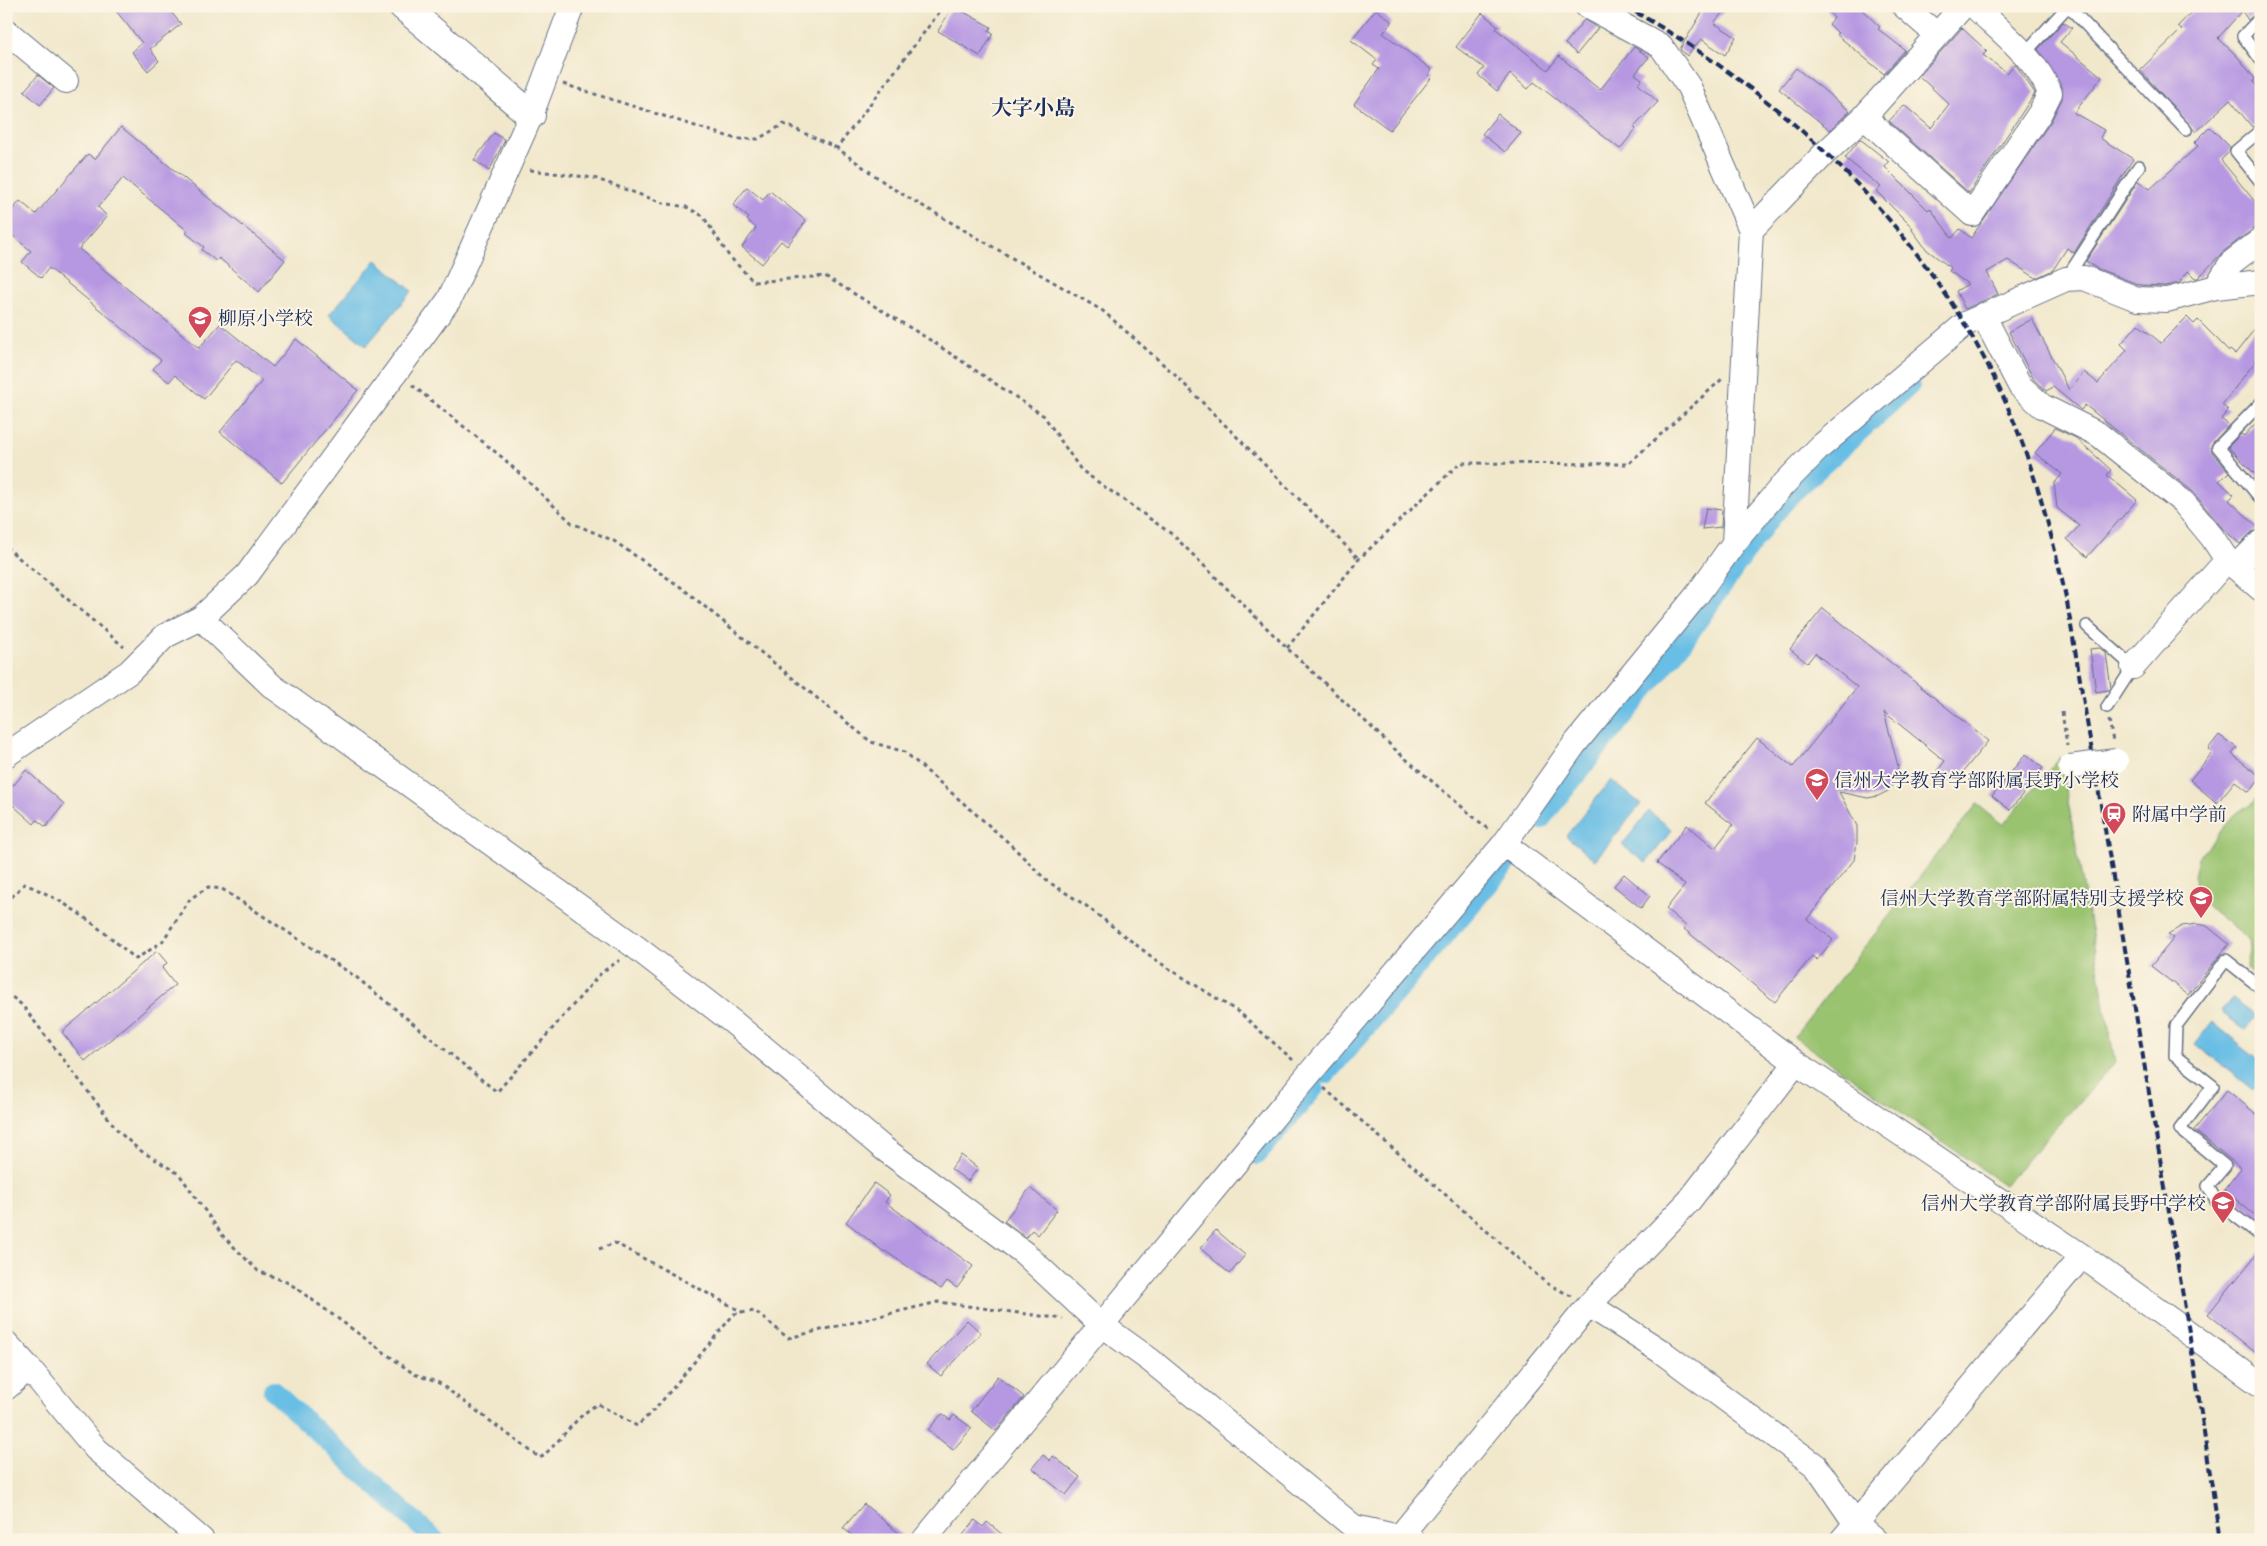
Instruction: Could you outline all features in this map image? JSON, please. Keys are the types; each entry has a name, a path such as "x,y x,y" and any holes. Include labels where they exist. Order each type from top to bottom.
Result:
{"street":[{"path":"403,6 531,115"},
{"path":"6,755 129,672 165,636 201,618 248,575 449,300 531,115 572,6"},
{"path":"1587,6 1661,46 1689,87 1750,230 1734,543"},
{"path":"1904,6 1937,35"},
{"path":"1750,230 1825,153 1864,117 1963,6"},
{"path":"1864,117 1972,214 2040,113 2050,93 2046,84 2024,54 1974,6"},
{"path":"6,31 66,81"},
{"path":"2216,287 2231,262 2261,240"},
{"path":"924,1540 1309,1074 1504,844 1574,745 1697,595 1734,543 1781,487 1820,447 1965,324 2066,279 2084,278 2137,299 2167,300 2216,287 2261,282"},
{"path":"1983,315 2020,386 2042,406 2098,434 2183,502 2212,537 2227,560 2261,589"},
{"path":"2227,560 2240,563 2261,542"},
{"path":"2133,667 2227,560"},
{"path":"201,618 272,686 637,948 734,1023 883,1148 1024,1253 1101,1324 1150,1360 1354,1528 1403,1539 1590,1305 1689,1201 1796,1063"},
{"path":"2070,767 2116,761"},
{"path":"1504,844 1796,1063 2082,1256 2261,1385"},
{"path":"1849,1532 2082,1256"},
{"path":"1590,1305 1662,1352 1816,1466 1849,1532 1875,1540"},
{"path":"6,1343 96,1449 202,1540"},
{"path":"6,1388 28,1368"}],"lane":[{"path":"2024,54 2068,6 2186,130"},
{"path":"2261,17 2243,36 2261,60"},
{"path":"2261,130 2236,151 2261,182"},
{"path":"2066,279 2139,166"},
{"path":"2261,402 2218,447 2261,499"},
{"path":"2087,626 2133,667 2107,707"},
{"path":"2261,988 2226,960 2176,1026 2175,1056 2213,1086 2180,1129 2225,1166 2208,1186 2216,1201 2261,1236"}],"path":[{"path":"837,148 944,6"},
{"path":"545,78 736,139 758,139 784,124 837,148 892,188 1103,311 1172,372 1359,559"},
{"path":"509,166 594,178 663,203 686,206 703,216 728,256 754,282 825,276 927,338 1044,416 1081,470 1173,535 1287,648 1399,753 1504,844"},
{"path":"1287,648 1359,559 1460,463 1628,464 1743,359"},
{"path":"396,372 503,458 572,523 614,542 682,588 871,742 905,752 1009,843 1047,881 1085,906 1157,961 1240,1013 1546,1283 1590,1305"},
{"path":"6,547 140,660"},
{"path":"2107,707 2116,761"},
{"path":"2062,712 2070,767"},
{"path":"6,903 24,884 50,894 88,918 136,959 162,942 190,899 208,887 222,888 356,977 497,1092 602,972 637,948"},
{"path":"6,992 22,1005 119,1132 138,1149 180,1174 223,1236 258,1271 289,1283 414,1374 439,1383 540,1458 554,1448 588,1409 598,1404 637,1426 657,1407 734,1314 755,1311 788,1338 938,1302 1101,1324"},
{"path":"599,1248 615,1243 744,1313"}],"green space":[{"path":"2060,757 2115,1062 2004,1185 1794,1037 1977,804 2003,825"},
{"path":"2261,793 2261,980 2246,968 2250,951 2249,940 2201,901 2195,892 2194,876 2198,858 2237,812 2250,805"}],"water":[{"path":"376,260 412,291 366,346 329,315"},
{"path":"1611,780 1641,804 1595,860 1566,836"},
{"path":"1649,811 1672,830 1646,863 1622,845"},
{"path":"2232,998 2256,1016 2245,1030 2221,1012"},
{"path":"2212,1022 2261,1061 2261,1080 2253,1090 2195,1044"}],"building":[{"path":"112,6 166,6 181,24 150,49 159,61 148,71 132,52 142,43"},
{"path":"953,6 991,27 988,31 993,34 980,56 938,31"},
{"path":"1706,6 1728,6 1714,23 1736,37 1725,55 1701,39 1687,56 1680,49"},
{"path":"1824,6 1858,6 1880,27 1878,29 1905,50 1884,74 1836,34 1838,33 1829,24 1834,18"},
{"path":"2197,6 2261,6 2261,10 2248,20 2242,11 2218,38 2237,56 2255,79 2253,81 2261,91 2261,123 2252,127 2230,100 2196,132 2140,70 2182,29 2178,26"},
{"path":"1376,9 1392,22 1383,33 1432,70 1428,75 1431,78 1390,130 1354,104 1379,69 1373,65 1377,60 1351,40"},
{"path":"1482,13 1498,26 1496,29 1548,70 1559,56 1600,90 1634,47 1649,57 1635,74 1642,79 1638,84 1658,102 1634,127 1636,129 1620,149 1534,82 1528,89 1510,74 1497,91 1478,75 1484,68 1456,47"},
{"path":"1584,20 1598,28 1577,54 1565,44"},
{"path":"2063,22 2072,28 2060,42 2102,77 2074,113 2104,130 2100,138 2133,159 2074,253 2067,248 2053,270 2036,278 2008,260 1987,272 1998,294 1965,309 1956,291 1968,284 1949,271 1951,268 1927,250 1912,230 1913,228 1876,191 1881,187 1845,158 1860,139 1889,162 1885,167 1928,210 1930,208 1952,238 1960,229 1971,238 2051,121 2062,99 2062,87 2038,49"},
{"path":"1962,28 1987,51 1983,55 2007,73 2015,64 2035,93 1969,193 1889,121 1904,105 1931,128 1949,104 1919,76"},
{"path":"1796,68 1850,111 1830,130 1779,89"},
{"path":"38,75 54,88 40,105 24,91"},
{"path":"1498,114 1521,133 1505,152 1482,134"},
{"path":"121,127 285,260 259,292 219,258 216,261 202,250 204,247 186,233 188,231 123,178 98,207 107,216 79,249 199,348 220,324 273,367 296,339 358,390 282,483 220,432 262,381 236,360 204,399 175,375 169,382 153,369 161,360 49,268 41,278 22,262 31,251 6,230 6,218 20,201 36,214 88,154 95,159"},
{"path":"2210,127 2230,147 2229,152 2221,160 2261,209 2261,226 2253,229 2223,252 2198,278 2195,278 2188,271 2179,283 2165,286 2140,285 2096,268 2086,261 2138,181 2150,189 2198,146 2194,143"},
{"path":"494,133 505,140 489,171 474,160"},
{"path":"747,187 763,200 770,191 806,221 787,246 781,241 762,264 742,247 756,228 747,220 749,218 733,205"},
{"path":"2187,317 2194,324 2198,320 2229,351 2235,354 2261,321 2261,354 2222,405 2228,410 2221,419 2229,425 2211,445 2212,452 2229,472 2219,481 2234,495 2229,500 2260,529 2252,532 2240,544 2222,528 2192,491 2085,405 2081,410 2053,387 2046,391 2034,380 2009,332 2032,319 2069,390 2084,372 2098,383 2127,350 2121,344 2138,324 2161,343"},
{"path":"2261,417 2261,480 2228,447 2241,434 2244,436"},
{"path":"2055,428 2076,438 2111,470 2107,475 2137,500 2087,557 2067,539 2079,526 2057,508 2054,484 2062,474 2035,453"},
{"path":"1706,508 1722,510 1721,527 1702,529"},
{"path":"1823,608 1988,741 1954,783 1938,770 1945,761 1884,712 1898,766 1896,777 1890,790 1878,796 1868,798 1839,792 1857,826 1854,860 1807,919 1833,940 1817,960 1812,956 1775,1002 1684,929 1686,926 1666,909 1685,885 1657,863 1687,825 1715,848 1733,825 1705,803 1757,738 1793,767 1857,687 1815,653 1807,663 1790,649"},
{"path":"2100,648 2106,653 2111,688 2096,692 2090,649"},
{"path":"2219,735 2237,748 2232,754 2261,777 2249,792 2235,781 2217,803 2190,780 2212,753 2208,749"},
{"path":"2026,754 2043,768 2010,810 1992,796"},
{"path":"26,770 64,804 46,827 37,820 34,824 6,799 6,779 14,785"},
{"path":"1624,874 1650,896 1641,908 1614,886"},
{"path":"2197,924 2207,926 2229,944 2188,995 2151,966 2174,938 2168,934 2182,926"},
{"path":"157,951 167,963 162,968 175,985 85,1061 62,1032"},
{"path":"2227,1090 2261,1118 2261,1220 2224,1190 2241,1168 2194,1130"},
{"path":"961,1155 978,1168 968,1181 951,1169"},
{"path":"874,1183 890,1195 885,1202 973,1266 957,1288 947,1281 941,1289 884,1252 846,1222"},
{"path":"1030,1188 1057,1210 1038,1235 1032,1230 1026,1237 1004,1221"},
{"path":"1216,1230 1245,1255 1230,1274 1200,1248"},
{"path":"2261,1249 2261,1357 2208,1314"},
{"path":"967,1320 981,1333 941,1376 927,1364"},
{"path":"998,1376 1024,1397 996,1431 971,1411"},
{"path":"942,1414 950,1420 954,1415 972,1428 953,1450 928,1430"},
{"path":"1043,1455 1050,1461 1053,1456 1080,1477 1066,1495 1032,1468"},
{"path":"864,1504 907,1540 858,1540 843,1528"},
{"path":"975,1520 983,1527 987,1522 1009,1540 959,1540"}],"waterway":[{"path":"1540,820 1683,642 1764,526 1792,493 1910,385"},
{"path":"1326,1074 1511,858"},
{"path":"1257,1155 1314,1088"},
{"path":"273,1391 435,1540"}],"railway":[{"path":"1625,6 1684,41 1740,81 1793,123 1843,170 1890,220 1932,274 1969,331 2012,417 2031,469 2047,522 2067,602 2189,1332 2220,1540"}],"place":[{"name":"柳原小学校","path":"200,339"},
{"name":"信州大学教育学部附属長野小学校","path":"1817,801"},
{"name":"附属中学前","path":"2114,835"},
{"name":"信州大学教育学部附属特別支援学校","path":"2201,919"},
{"name":"信州大学教育学部附属長野中学校","path":"2223,1224"}],"district":[{"name":"大字小島","path":"1033,108"}]}
